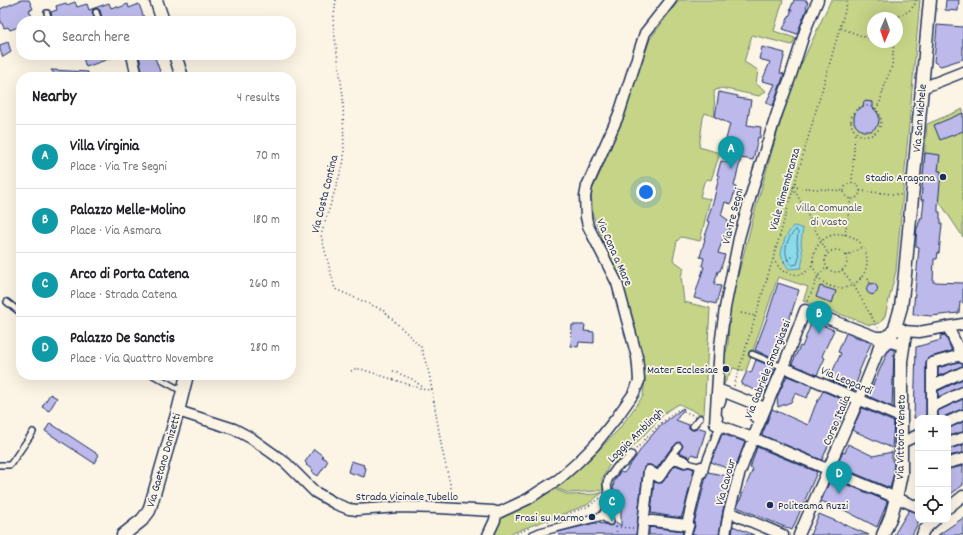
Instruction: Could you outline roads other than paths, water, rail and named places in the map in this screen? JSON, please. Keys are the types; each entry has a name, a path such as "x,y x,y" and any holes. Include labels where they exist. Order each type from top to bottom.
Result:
{"street":[{"path":"156,0 161,16"},
{"name":"Via Cona a Mare","path":"496,514 528,499 559,479 578,462 594,446 617,417 634,393 639,380 637,357 624,306 617,283 588,226 585,197 587,186 619,114 645,33 671,0"},
{"name":"Via Tre Segni","path":"718,425 720,346 725,308 739,238 777,113 806,28 818,0"},
{"name":"Via San Michele","path":"896,340 905,274 930,0"},
{"path":"133,60 136,72"},
{"path":"177,60 180,72"},
{"path":"922,88 963,72"},
{"name":"Via Gabriele Smargiassi","path":"750,436 783,367 805,310 896,340"},
{"path":"896,340 919,332 963,324"},
{"path":"932,415 932,362 962,356 948,327"},
{"name":"Corso Italia","path":"799,535 829,469 880,348 886,343 896,340"},
{"name":"Via Vittorio Veneto","path":"884,535 891,516 901,474 896,340"},
{"name":"Via Leopardi","path":"783,367 900,417"},
{"path":"933,386 963,372"},
{"name":"Via Gaetano Donizetti","path":"123,535 142,520 149,512 186,380"},
{"path":"688,528 718,425 722,391 760,406 750,436"},
{"path":"932,407 963,392"},
{"name":"Strada Vicinale Tubello","path":"178,411 244,434 286,463 315,492 336,504 349,509 357,510 399,507 456,508 493,511 496,512 496,514"},
{"path":"951,421 963,415"},
{"path":"718,425 750,436 915,506"},
{"name":"Via Cavour","path":"725,535 729,512 750,436"},
{"path":"901,442 915,436"},
{"path":"951,442 963,438"},
{"name":"Loggia Amblingh","path":"602,516 608,505 610,494 608,492 607,483 617,467 624,463 631,455"},
{"path":"685,462 673,457 659,477 648,472 643,528 688,528"},
{"path":"951,462 963,459"},
{"path":"688,528 701,467"},
{"path":"951,506 961,500"},
{"path":"729,512 783,535"},
{"path":"488,535 495,520 496,514"},
{"path":"533,535 602,516 610,521"},
{"path":"923,533 927,523"},
{"path":"923,533 932,523"}],"lane":[{"path":"96,12 97,16"},
{"path":"7,302 16,309"},
{"path":"752,354 783,367"},
{"path":"162,380 183,391"},
{"path":"693,426 700,418"},
{"path":"0,466 10,464 33,432"},
{"path":"673,457 672,454 678,446"},
{"path":"685,462 701,467"}],"water":[{"path":"793,226 803,229 801,243 803,258 801,268 789,269 781,255 785,238"}],"place":[{"name":"Villa Virginia","path":"731,169"},
{"name":"Stadio Aragona","path":"943,177"},
{"name":"Palazzo Melle-Molino","path":"819,334"},
{"name":"Mater Ecclesiae","path":"726,369"},
{"name":"Palazzo De Sanctis","path":"839,494"},
{"name":"Politeama Ruzzi","path":"770,505"},
{"name":"Frasi su Marmo","path":"592,517"},
{"name":"Arco di Porta Catena","path":"612,522"}],"park label":[{"name":"Villa Comunale di Vasto","path":"829,214"}]}
